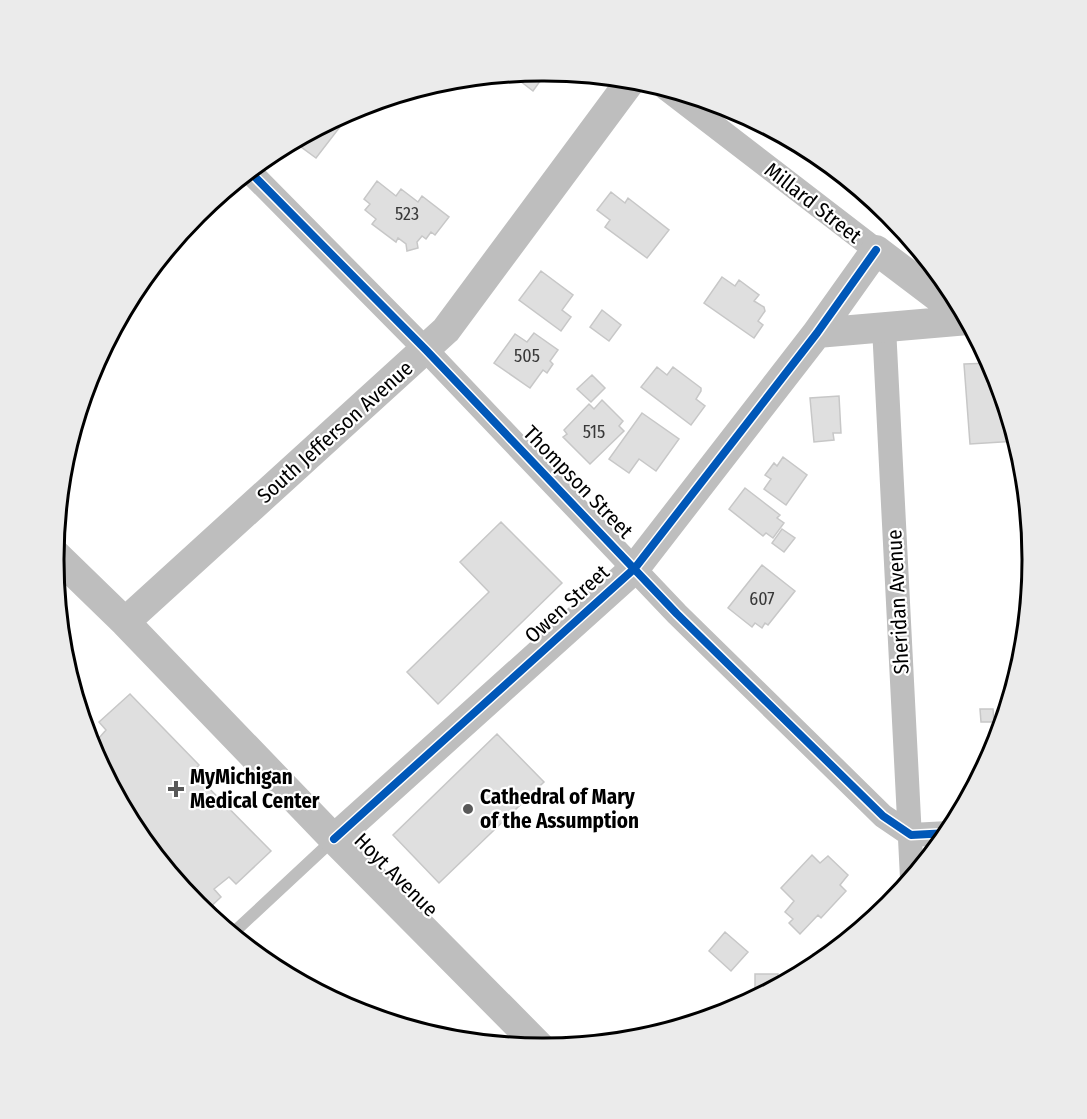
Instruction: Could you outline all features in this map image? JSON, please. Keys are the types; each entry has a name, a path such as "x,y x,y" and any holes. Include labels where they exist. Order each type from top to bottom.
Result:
{"street":[{"name":"South Jefferson Avenue","path":"125,622 446,330 625,88"},
{"name":"Millard Street","path":"683,102 951,308"},
{"name":"Thompson Street","path":"255,177 426,350 677,614 883,816 911,835"},
{"name":"Owen Street","path":"334,839 635,568 817,333 876,250"},
{"name":"Millard Street","path":"817,333 958,321"},
{"name":"Sheridan Avenue","path":"884,327 912,866"},
{"name":"Hoyt Avenue","path":"64,563 125,622 334,839 531,1038"},
{"path":"911,835 936,834"}],"lane":[{"path":"238,928 334,839"}],"building":[{"path":"541,80 533,91 521,81"},
{"path":"341,126 316,158 301,147"},
{"path":"377,181 396,196 401,189 418,202 422,196 449,217 435,235 431,232 426,239 422,236 417,242 418,248 407,251 406,244 398,238 396,242 372,224 376,219 365,210 370,204 364,199"},
{"path":"611,192 625,203 628,198 669,230 647,258 605,227 610,220 597,210"},
{"path":"541,271 573,295 562,310 571,317 561,331 519,300"},
{"path":"722,277 735,286 739,280 759,295 754,301 764,307 765,311 758,321 763,325 754,338 704,303"},
{"path":"602,310 621,325 609,341 590,327"},
{"path":"534,333 558,350 550,361 553,364 547,373 543,370 530,388 494,363 515,334 527,342"},
{"path":"980,363 997,406 1007,442 970,444 964,364"},
{"path":"657,367 667,375 673,367 701,388 696,399 705,406 691,425 641,387"},
{"path":"592,375 605,388 591,402 577,389"},
{"path":"839,396 841,433 833,433 834,440 814,442 810,398"},
{"path":"602,400 623,421 619,426 624,431 590,464 563,437 567,434 564,430 589,404 594,409"},
{"path":"642,413 679,439 656,471 639,459 629,473 609,459"},
{"path":"783,457 807,475 786,505 764,489 771,479 765,475 774,463 777,466"},
{"path":"745,488 780,515 777,518 784,523 773,538 766,533 763,536 729,509"},
{"path":"501,522 562,583 438,704 407,672 489,592 460,562"},
{"path":"782,529 795,538 784,552 772,543"},
{"path":"762,565 795,591 768,625 765,623 762,628 755,623 752,627 728,608"},
{"path":"130,694 199,765 193,772 271,851 236,884 229,877 214,889 221,897 212,905 183,875 145,826 101,743 99,738 106,730 99,722"},
{"path":"980,709 993,709 994,722 981,722"},
{"name":"Cathedral of Mary of the Assumption","path":"497,734 544,782 439,883 393,835"},
{"path":"812,855 820,863 828,856 848,875 840,885 846,891 821,918 818,915 800,934 789,923 793,919 785,912 794,901 781,888"},
{"path":"725,932 748,952 731,971 709,951"},
{"path":"755,974 778,974 778,977 755,989"}],"cycle path":[{"path":"255,177 426,350 677,614 883,816 911,835 936,834"},
{"path":"334,839 635,568 817,333 876,250"}],"place":[{"name":"MyMichigan Medical Center","path":"176,789"},
{"name":"Cathedral of Mary of the Assumption","path":"468,809"}]}
